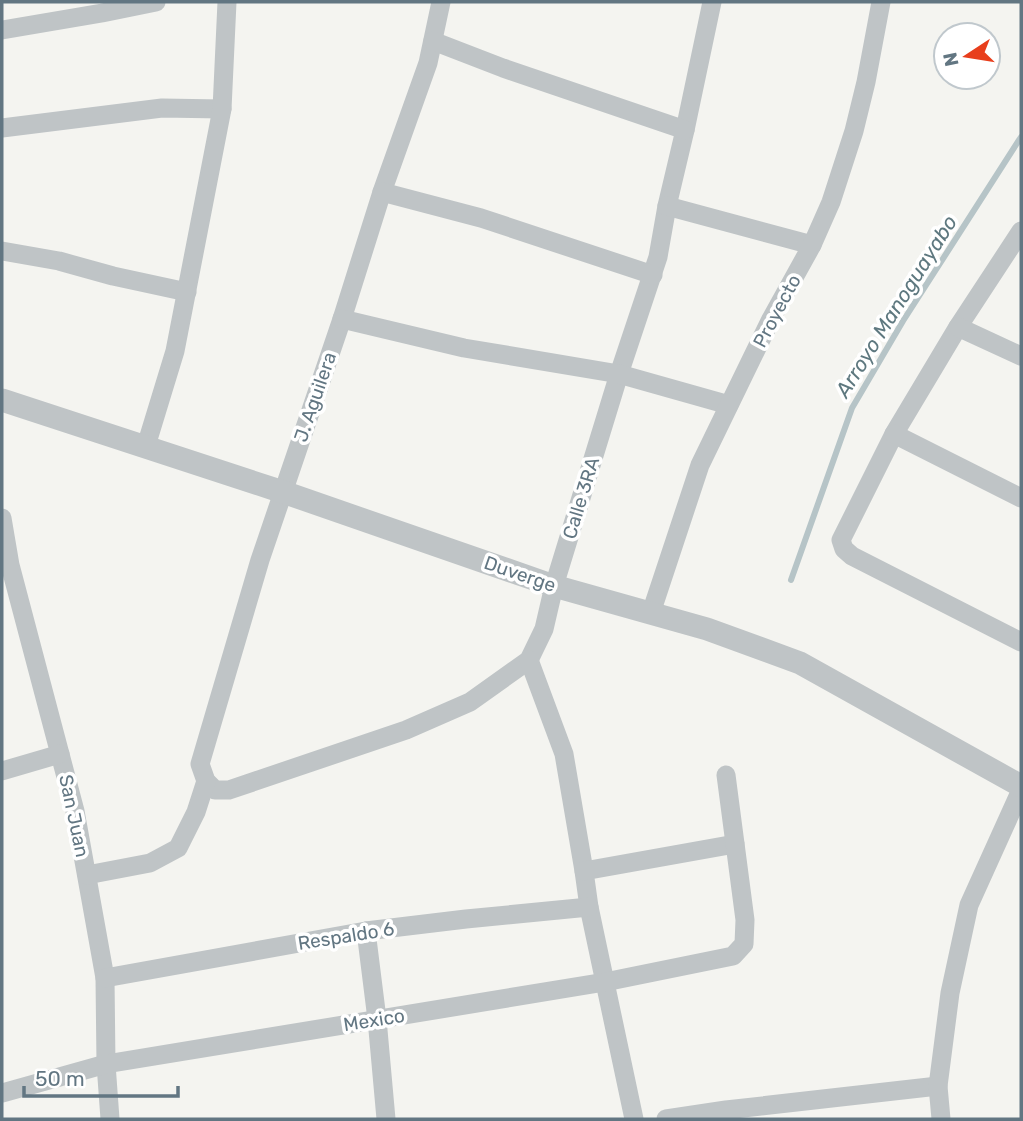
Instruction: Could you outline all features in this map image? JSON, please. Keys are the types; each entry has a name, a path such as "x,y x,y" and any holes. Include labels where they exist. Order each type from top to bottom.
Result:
{"street":[{"path":"2,30 156,2"},
{"path":"146,446 175,351 222,109 227,2"},
{"name":"J. Aguilera","path":"87,875 150,863 178,848 210,785 200,764 260,560 382,192 428,63 441,2"},
{"name":"Calle 3RA","path":"210,785 229,790 406,730 470,702 528,660 544,629 554,586 619,373 653,275 712,2"},
{"name":"Proyecto","path":"651,613 700,465 771,319 812,245 831,202 854,131 881,2"},
{"path":"433,41 503,68 685,130"},
{"path":"2,128 162,108 222,109"},
{"path":"382,192 481,218 653,275"},
{"path":"667,206 812,245"},
{"path":"1021,231 958,327 894,434 841,540 844,549 852,556 1021,642"},
{"path":"2,251 59,261 187,292"},
{"path":"342,319 464,348 619,373 729,405"},
{"path":"958,327 1021,356"},
{"name":"Duverge","path":"2,400 283,492 554,586 707,629 800,663 1021,788"},
{"path":"894,434 1021,498"},
{"name":"San Juan","path":"2,518 10,565 75,811 87,875 105,978 110,1119"},
{"path":"528,660 564,754 589,907 634,1119"},
{"path":"2,771 60,754"},
{"path":"584,871 736,844 726,775"},
{"path":"941,1119 938,1086 950,993 969,905 1021,788"},
{"name":"Mexico","path":"2,1093 106,1064 605,982 733,956 744,944 745,920 736,844"},
{"name":"Respaldo 6","path":"105,978 366,931 589,907"},
{"path":"366,931 386,1119"},
{"path":"666,1119 938,1086"}],"waterway":[{"name":"Arroyo Manoguayabo","path":"791,580 852,408 903,321 1021,137"}]}
